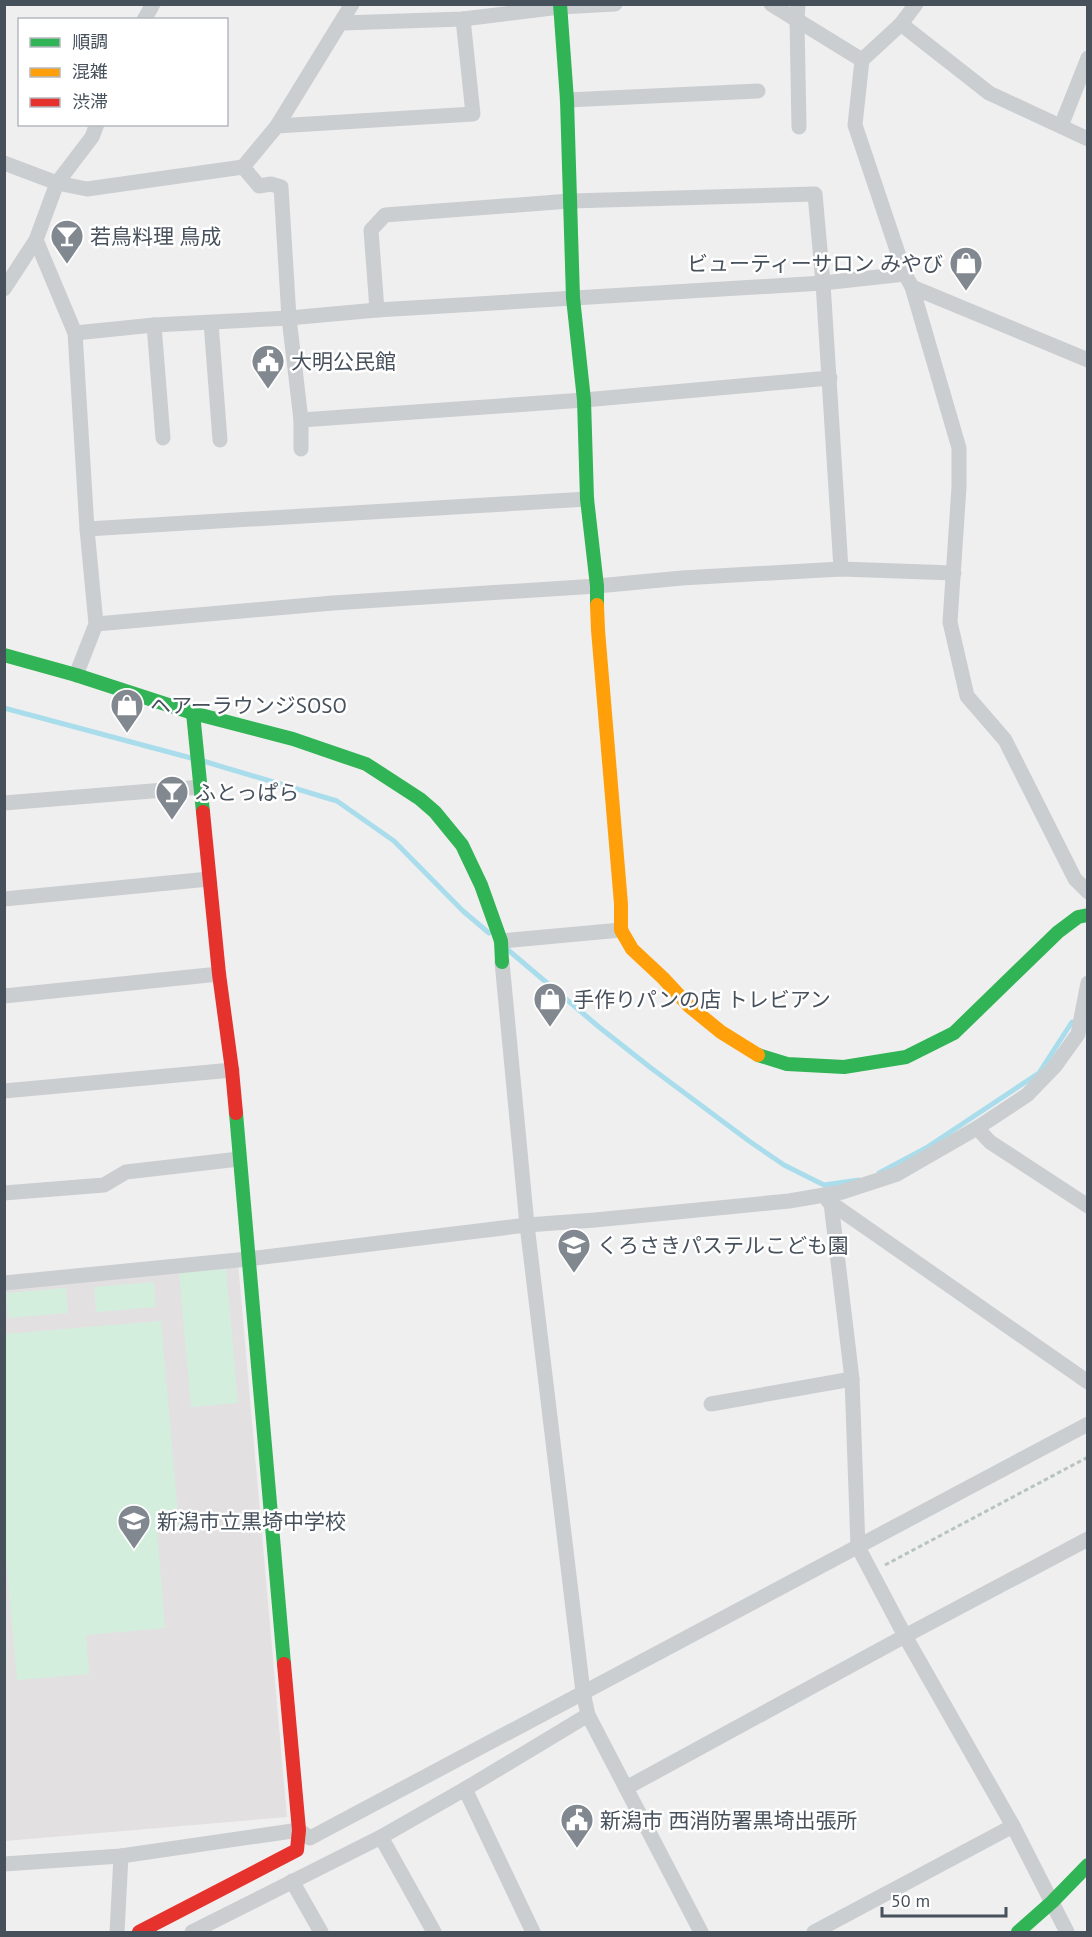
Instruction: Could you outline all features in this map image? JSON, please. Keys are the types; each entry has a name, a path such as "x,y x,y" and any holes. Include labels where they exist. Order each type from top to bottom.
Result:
{"main road":[{"path":"560,6 567,100 573,298 584,400 587,499 597,586 598,630 621,904 621,930 632,949 689,1006 721,1032 758,1055 787,1064 844,1067 906,1057 954,1033 1058,932 1078,917 1088,915"},
{"path":"4,655 293,739 366,764 420,799 435,812 462,845 481,885 501,941 502,962"},
{"path":"139,1932 297,1850 299,1830 232,1070 219,974 194,712"},
{"path":"1018,1932 1057,1913 1088,1865"}],"street":[{"path":"145,18 153,4"},
{"path":"4,163 57,183 87,189 243,167 277,126 352,4"},
{"path":"342,23 463,20 560,6 615,4"},
{"path":"771,4 797,12 862,60"},
{"path":"916,4 901,24 862,60 855,125 908,281 959,448 959,487 950,622 967,696 1005,740 1075,879 1088,892"},
{"path":"797,12 799,128"},
{"path":"277,126 473,114 463,20"},
{"path":"901,24 989,93 1088,139"},
{"path":"1061,126 1088,58"},
{"path":"567,100 758,91"},
{"path":"4,289 36,240 57,183 92,137 96,126"},
{"path":"243,167 259,186 271,184 281,187 289,318 301,420 301,449"},
{"path":"376,310 371,230 384,215 570,201 815,194 842,569"},
{"path":"36,240 75,333 87,529 96,624 76,675"},
{"path":"75,333 154,325 289,318 376,310 823,283 908,281 1088,360"},
{"path":"211,323 220,440"},
{"path":"154,325 163,438"},
{"path":"301,420 584,400 830,378"},
{"path":"87,529 587,499"},
{"path":"96,624 333,603 597,586 682,578 842,569 954,573"},
{"path":"4,803 201,788"},
{"path":"4,899 209,879"},
{"path":"501,941 621,930"},
{"path":"502,962 527,1225 583,1692 588,1715 701,1932"},
{"path":"4,996 219,974"},
{"path":"4,1283 248,1259 527,1225 826,1199 897,1174 977,1128 1027,1095 1083,1037 1088,983"},
{"path":"4,1091 232,1070"},
{"path":"977,1128 990,1143 1088,1206"},
{"path":"4,1193 104,1185 126,1172 239,1160"},
{"path":"826,1199 852,1379 858,1547 905,1636 1013,1827 1067,1932"},
{"path":"826,1199 1088,1382"},
{"path":"711,1404 852,1379"},
{"path":"4,1864 121,1856 299,1830 310,1838 1088,1424"},
{"path":"626,1788 1088,1539"},
{"path":"192,1932 381,1837 588,1715"},
{"path":"465,1789 534,1932"},
{"path":"814,1932 1013,1827"},
{"path":"381,1837 434,1932"},
{"path":"117,1932 121,1856"},
{"path":"292,1881 321,1932"}],"path":[{"path":"872,1571 1088,1456"}],"shaded area":[{"name":"新潟市立黒埼中学校","path":"238,1263 287,1817 5,1841 5,1282"}],"green space":[{"path":"226,1269 238,1403 191,1407 179,1273"},
{"path":"154,1282 156,1307 96,1312 94,1287"},
{"path":"66,1288 68,1313 8,1318 6,1293"},
{"path":"161,1321 179,1527 157,1530 165,1628 86,1635 89,1674 17,1680 4,1537 5,1334"}],"waterway":[{"path":"4,708 191,758"},
{"path":"203,761 337,801 394,841 463,911 489,933"},
{"path":"507,949 651,1068 784,1165 824,1185 859,1180"},
{"path":"879,1173 926,1148 1039,1073 1072,1022 1088,1027"}],"traffic: fast":[{"path":"560,4 567,100 573,298 584,400 587,499 597,605"},
{"path":"4,655 76,675 193,713 293,739 366,764 420,799 435,812 462,845 481,885 501,941 502,962"},
{"path":"193,713 203,812"},
{"path":"758,1055 787,1064 844,1067 906,1057 954,1033 1058,932 1078,917 1088,915"},
{"path":"236,1113 284,1664"},
{"path":"1018,1932 1052,1902 1088,1865"}],"traffic: slow":[{"path":"597,605 621,904 621,930 632,949 689,1006 721,1032 758,1055"}],"traffic: jam":[{"path":"203,812 236,1113"},
{"path":"139,1932 297,1850 299,1830 284,1664"}],"place":[{"name":"若鳥料理 鳥成","path":"67,265"},
{"name":"ビューティーサロン みやび","path":"966,292"},
{"name":"大明公民館","path":"268,390"},
{"name":"ヘアーラウンジSOSO","path":"127,734"},
{"name":"ふとっぱら","path":"172,821"},
{"name":"手作りパンの店 トレビアン","path":"550,1028"},
{"name":"くろさきパステルこども園","path":"574,1274"},
{"name":"新潟市立黒埼中学校","path":"134,1550"},
{"name":"新潟市 西消防署黒埼出張所","path":"577,1849"}]}
